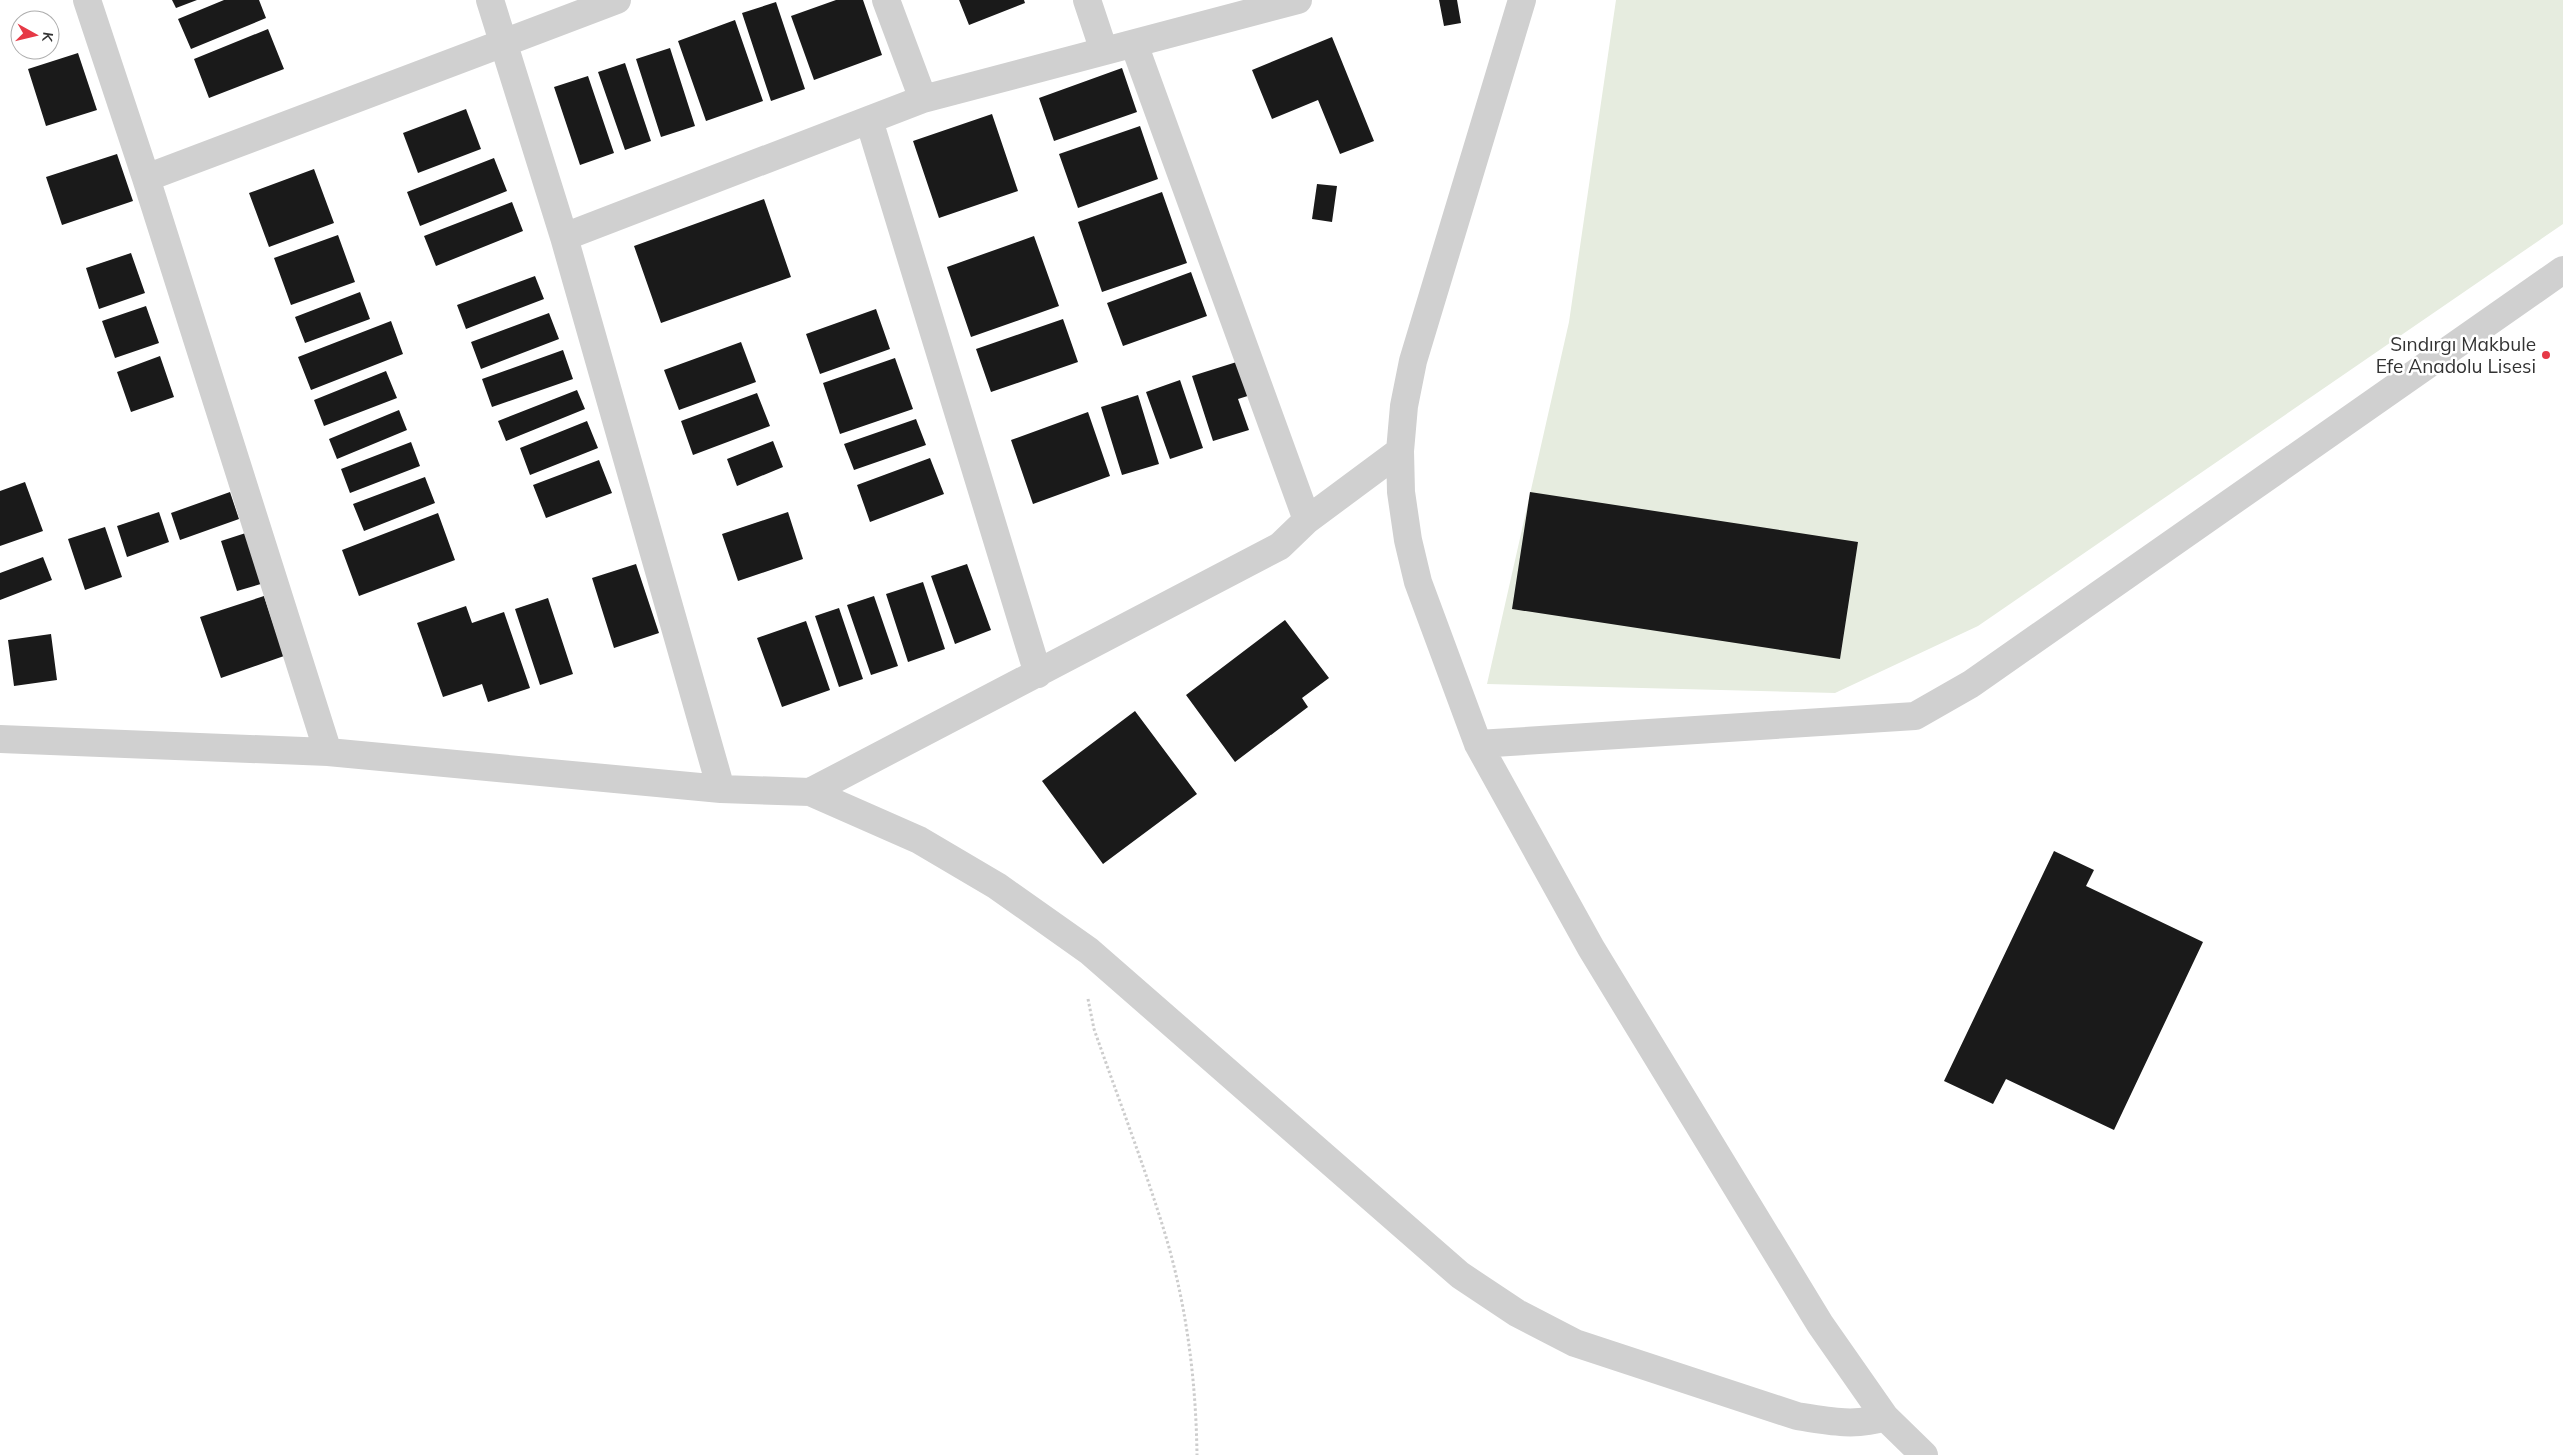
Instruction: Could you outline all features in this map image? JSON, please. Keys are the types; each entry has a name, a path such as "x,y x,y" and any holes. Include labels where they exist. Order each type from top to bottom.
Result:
{"street":[{"path":"87,0 146,178 328,752"},
{"path":"490,0 564,236 721,788"},
{"path":"146,178 503,41 617,0"},
{"path":"886,0 923,99"},
{"path":"1087,0 1104,51"},
{"path":"564,236 923,99 1298,0"},
{"path":"1522,0 1413,361 1404,406 1400,452 1401,492 1408,540 1418,582 1478,744 1591,948 1820,1324 1885,1417 1924,1455"},
{"path":"1134,44 1307,520"},
{"path":"869,120 1038,674"},
{"path":"1478,744 1915,716 1971,684 2563,270"},
{"path":"810,792 1280,546 1307,520 1400,452"},
{"path":"0,740 328,752 721,788 810,792 919,840 997,886 1088,951 1460,1275 1516,1313 1575,1343 1797,1416 1833,1422 1868,1423 1885,1417"}],"path":[{"path":"1088,951 1086,985 1089,1007 1166,1238 1181,1297 1191,1357 1197,1455"}],"shaded area":[{"path":"1616,0 2563,0 2563,224 1978,626 1835,693 1487,684 1569,322"}],"building":[{"path":"172,0 197,0 176,8"},
{"path":"224,0 259,0 266,18 191,49 178,19"},
{"path":"836,0 863,0 882,55 814,80 791,16"},
{"path":"959,0 1024,0 1025,3 969,25"},
{"path":"1439,0 1457,0 1461,23 1444,26"},
{"path":"776,2 805,89 771,101 742,13"},
{"path":"735,20 763,101 706,121 678,41"},
{"path":"268,29 284,69 209,98 194,59"},
{"path":"1332,37 1374,141 1340,154 1318,100 1272,119 1252,70"},
{"path":"670,48 695,126 661,137 636,59"},
{"path":"78,53 97,110 46,126 28,69"},
{"path":"625,63 651,141 625,150 598,72"},
{"path":"1122,68 1137,112 1054,141 1039,98"},
{"path":"588,76 614,153 580,165 554,87"},
{"path":"466,109 481,149 418,173 403,133"},
{"path":"992,114 1018,191 939,218 913,141"},
{"path":"1140,126 1158,179 1078,208 1059,154"},
{"path":"117,154 133,201 62,225 46,177"},
{"path":"494,158 507,191 420,226 407,192"},
{"path":"314,169 334,223 269,247 249,193"},
{"path":"1317,184 1337,186 1332,222 1312,219"},
{"path":"1162,192 1187,263 1102,292 1078,222"},
{"path":"764,199 791,277 661,323 634,246"},
{"path":"512,202 523,231 436,266 424,236"},
{"path":"338,235 355,282 291,305 274,258"},
{"path":"1034,236 1059,306 971,337 947,267"},
{"path":"131,253 145,293 99,309 86,268"},
{"path":"1191,272 1207,316 1123,346 1107,303"},
{"path":"535,276 544,299 466,329 457,305"},
{"path":"360,292 370,319 305,343 295,317"},
{"path":"146,306 159,343 115,358 102,321"},
{"path":"876,309 890,349 820,374 806,334"},
{"path":"549,313 559,339 481,369 471,342"},
{"path":"1063,319 1078,362 991,392 976,349"},
{"path":"391,321 403,354 311,390 298,357"},
{"path":"741,342 756,382 679,410 664,370"},
{"path":"563,350 573,379 492,407 482,379"},
{"path":"160,356 174,397 131,412 117,372"},
{"path":"895,358 913,409 840,434 823,383"},
{"path":"1243,360 1254,394 1238,399 1249,430 1213,441 1192,376"},
{"path":"386,371 397,398 324,426 314,400"},
{"path":"1180,380 1203,448 1170,459 1146,392"},
{"path":"577,390 585,409 506,441 498,421"},
{"path":"757,393 770,426 693,455 681,421"},
{"path":"1138,395 1159,464 1122,475 1101,407"},
{"path":"399,410 407,430 337,459 329,439"},
{"path":"1088,412 1110,476 1033,504 1011,440"},
{"path":"916,419 926,445 854,470 844,444"},
{"path":"587,421 598,448 530,475 520,448"},
{"path":"773,441 783,467 737,486 727,459"},
{"path":"411,442 420,466 350,493 341,469"},
{"path":"930,458 944,494 870,522 857,485"},
{"path":"599,460 612,493 546,518 533,485"},
{"path":"425,477 435,503 364,531 353,504"},
{"path":"25,482 43,531 0,546 0,491"},
{"path":"230,492 239,519 180,540 171,513"},
{"path":"1530,492 1858,542 1840,659 1512,609"},
{"path":"159,512 169,542 127,557 117,526"},
{"path":"788,512 803,559 738,581 722,534"},
{"path":"438,513 455,560 359,596 342,550"},
{"path":"105,527 122,577 85,590 68,539"},
{"path":"255,530 271,581 237,591 221,541"},
{"path":"43,557 52,580 0,600 0,573"},
{"path":"636,564 659,633 614,648 592,578"},
{"path":"967,564 991,630 955,644 931,576"},
{"path":"923,582 945,649 908,662 886,594"},
{"path":"264,596 284,656 221,678 200,617"},
{"path":"874,596 898,666 871,675 847,605"},
{"path":"548,598 573,674 540,685 515,609"},
{"path":"466,606 472,623 504,612 530,688 488,702 482,684 443,697 417,623"},
{"path":"839,608 863,679 839,687 815,616"},
{"path":"1285,620 1329,678 1302,698 1308,707 1235,762 1186,695"},
{"path":"806,621 830,690 782,707 757,638"},
{"path":"51,634 57,680 14,686 8,640"},
{"path":"1135,711 1197,794 1103,864 1042,781"},
{"path":"2054,851 2094,870 2086,886 2203,942 2114,1130 2006,1079 1993,1104 1944,1081"}],"place":[{"name":"Sındırgı Makbule Efe Anadolu Lisesi","path":"2546,355"}]}
